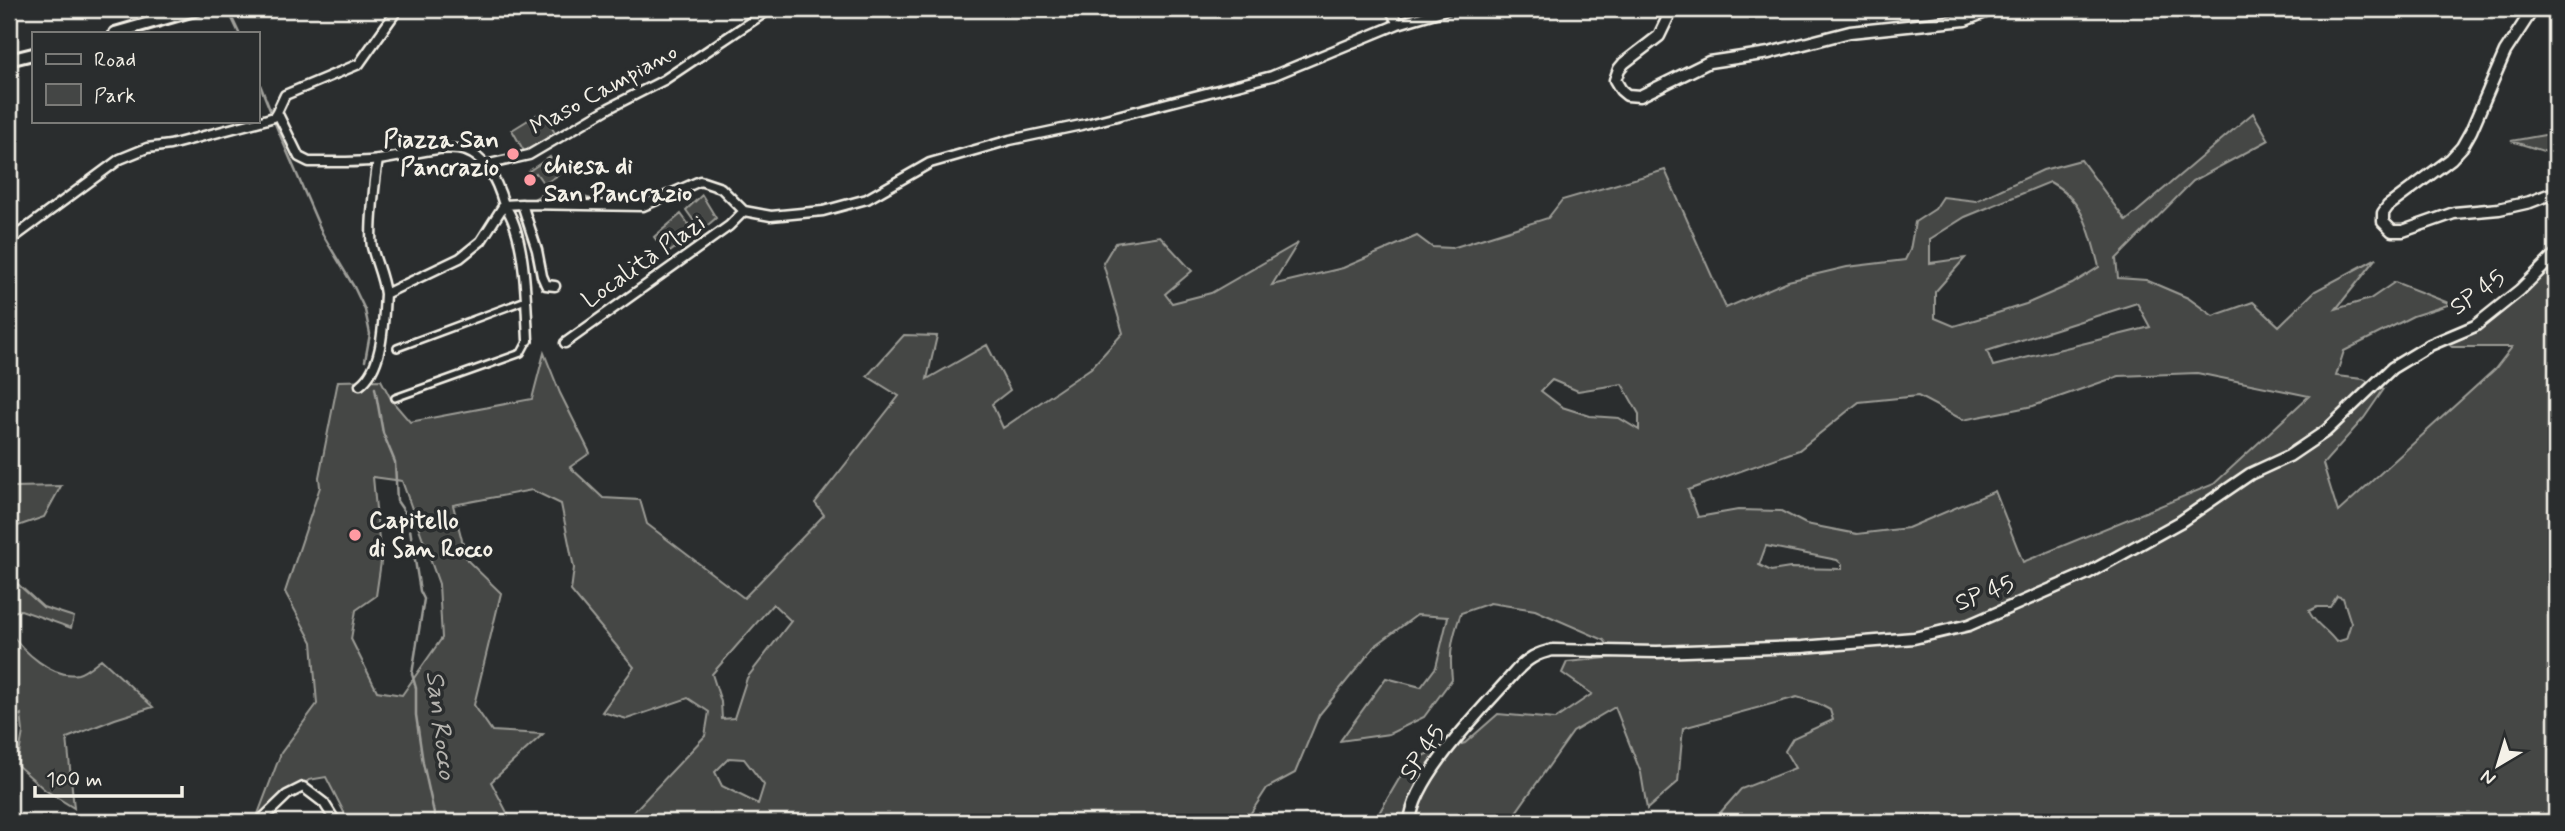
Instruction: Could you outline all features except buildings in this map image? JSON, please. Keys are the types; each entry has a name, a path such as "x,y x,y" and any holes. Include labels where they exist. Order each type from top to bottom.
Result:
{"main road":[{"path":"118,32 198,9"},
{"path":"9,60 32,54"}],"street":[{"path":"259,121 275,114 285,95 359,64 398,9"},
{"name":"Maso Campiano","path":"485,165 529,155 674,74 771,9"},
{"path":"1390,9 1398,24"},
{"path":"504,205 643,206 700,181 722,188 744,211 771,216 823,211 867,199 930,163 1010,140 1086,124 1272,76 1398,24 1449,9"},
{"path":"1672,9 1660,36 1619,69 1615,80 1627,94 1640,96 1709,62 1769,53 1850,32 1965,20 1993,9"},
{"path":"2533,9 2505,52 2462,147 2451,159 2388,206 2383,213 2383,222 2392,231 2403,231 2440,216 2499,209 2530,202 2556,192"},
{"path":"275,114 299,157 309,162 378,160 431,148 453,147 470,151 485,165 514,221 526,300 528,340 521,353 395,398"},
{"path":"9,241 120,159 147,148 170,145 256,122"},
{"path":"360,385 371,372 376,360 385,294 383,277 371,244 378,160"},
{"path":"522,204 537,250 542,276 546,285 555,286"},
{"path":"385,294 460,258 481,241 504,205"},
{"name":"Località Plazi","path":"565,343 729,226 744,211"},
{"name":"SP 45","path":"1410,822 1411,808 1439,761 1527,659 1541,652 1657,652 1802,647 1914,638 1969,625 2088,573 2180,522 2250,474 2289,456 2326,431 2392,368 2430,345 2474,326 2520,290 2556,254"},
{"path":"397,348 526,300"},
{"path":"258,822 287,795 303,787 324,803 336,822"}],"green space":[{"path":"543,111 556,135 525,153 512,130"},
{"path":"2253,113 2269,140 2193,181 2116,259 2118,278 2146,280 2188,298 2213,316 2253,302 2279,326 2315,291 2377,258 2336,309 2370,299 2395,282 2451,304 2413,316 2344,351 2336,376 2363,379 2384,389 2364,418 2323,464 2338,512 2495,369 2512,347 2452,347 2445,341 2478,327 2556,259 2556,822 1712,822 1741,789 1795,768 1785,751 1793,738 1833,720 1830,710 1797,697 1683,728 1678,782 1647,809 1641,773 1615,707 1573,732 1509,822 1375,822 1409,762 1465,743 1498,714 1555,719 1592,694 1562,673 1567,662 1617,657 1604,640 1535,610 1490,603 1461,613 1452,645 1452,679 1424,717 1389,734 1340,741 1386,678 1421,687 1436,667 1448,617 1417,615 1375,646 1319,715 1295,773 1267,788 1245,822 624,822 705,736 709,712 688,698 627,719 602,712 634,667 571,591 574,568 561,504 532,490 453,505 467,560 501,593 474,705 492,731 543,734 491,782 512,822 349,822 326,777 309,780 255,822 281,753 317,704 312,642 285,592 320,487 319,477 338,381 381,380 392,401 410,422 532,399 544,353 560,393 590,453 570,467 603,498 640,500 647,524 744,598 824,515 815,503 899,396 867,376 904,335 937,336 927,379 987,345 1010,390 992,404 1003,428 1091,368 1123,333 1103,263 1115,243 1160,236 1192,271 1165,294 1172,303 1211,293 1298,243 1272,285 1343,268 1417,236 1432,247 1452,248 1548,218 1562,200 1665,170 1726,308 1788,281 1847,267 1905,260 1910,250 1915,222 1935,209 1943,197 1976,201 2043,170 2081,160 2126,221","holes":["2050,182 2071,198 2084,218 2099,267 2072,284 2026,304 1954,326 1935,318 1935,292 1965,258 1930,263 1930,239 1965,217","2137,303 2150,327 1993,366 1987,351","2197,373 2309,396 2214,484 2023,562 1995,491 1908,528 1857,534 1806,524 1781,511 1738,510 1698,517 1688,490 1799,450 1859,402 1918,396 1963,420 2033,406 2119,376","1552,380 1578,391 1622,384 1639,414 1639,430 1619,418 1590,416 1562,407 1541,391","373,477 402,481 439,584 442,638 402,695 377,691 351,639 356,610 376,596 381,562","1766,546 1837,560 1842,564 1842,569 1790,568 1771,571 1759,565","2337,596 2343,598 2351,623 2346,639 2336,642 2314,619 2309,611 2317,607 2330,607","773,604 791,621 747,678 734,718 722,719 721,702 712,674","729,758 744,759 764,785 758,804 722,786 715,772"]},
{"path":"2556,133 2556,152 2553,154 2511,141"},
{"path":"550,157 560,174 544,184 536,173 532,176 529,171"},
{"path":"551,189 604,202 530,201"},
{"path":"702,195 716,218 701,231 686,210"},
{"path":"681,214 695,233 667,254 654,237"},
{"path":"9,485 61,486 44,517 9,529"},
{"path":"9,576 43,607 74,617 71,628 21,610 9,613"},
{"path":"9,631 30,655 58,672 78,674 101,659 153,707 67,738 74,808 45,790 17,765 23,732 21,714 9,720"}],"waterway":[{"name":"San Rocco","path":"231,16 239,32"},
{"name":"San Rocco","path":"259,82 272,115"},
{"name":"San Rocco","path":"274,121 323,235 365,310 370,334 365,361"},
{"name":"San Rocco","path":"375,388 383,433 395,462 397,501 408,517 420,591 424,599 412,674 416,688 416,715 423,763 436,822"}],"place":[{"name":"Piazza San Pancrazio","path":"513,154"},
{"name":"chiesa di San Pancrazio","path":"530,180"},
{"name":"Capitello di San Rocco","path":"355,535"}]}
